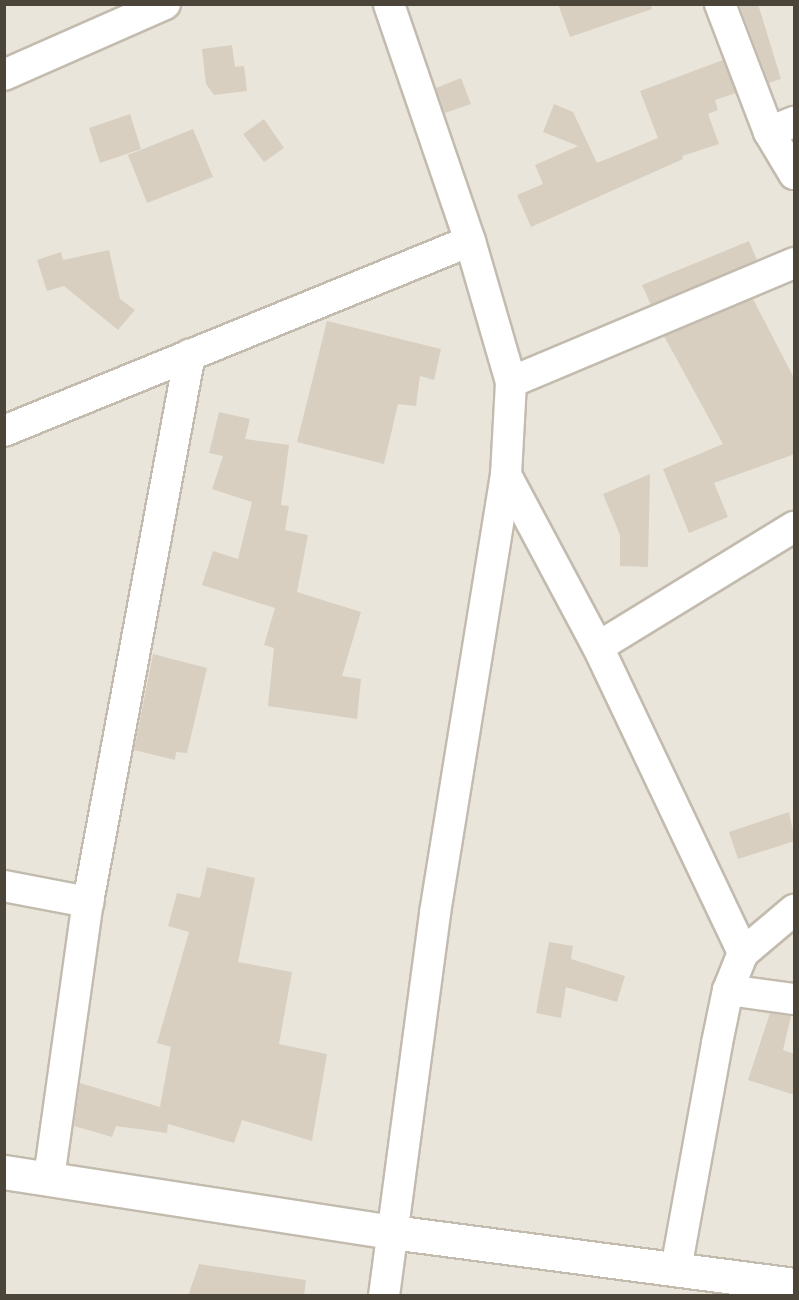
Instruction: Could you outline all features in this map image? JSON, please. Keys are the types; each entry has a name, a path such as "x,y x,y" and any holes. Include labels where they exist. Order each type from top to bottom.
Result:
{"street":[{"path":"4,75 165,4"},
{"path":"384,1296 435,913 506,475 511,382 470,241 389,4"},
{"path":"720,4 782,127 795,174"},
{"path":"4,431 470,241"},
{"path":"511,382 795,263"},
{"path":"49,1178 88,902 190,354"},
{"path":"506,475 598,647 743,953"},
{"path":"598,647 795,527"},
{"path":"4,886 88,902"},
{"path":"676,1269 728,990 743,953 795,910"},
{"path":"728,990 795,999"},
{"path":"4,1172 392,1232 795,1285"}],"shaded area":[{"path":"5,5 794,5 794,1295 5,1295"}],"building":[{"path":"558,4 651,4 652,9 570,37"},
{"path":"739,4 758,4 781,79 769,83"},
{"path":"232,45 235,67 244,66 247,91 214,95 206,84 202,49"},
{"path":"723,60 736,93 715,100 718,110 708,114 719,144 682,156 683,159 531,227 517,195 543,184 535,165 578,146 543,132 554,104 573,112 597,163 658,138 640,91"},
{"path":"461,78 471,104 445,113 436,88"},
{"path":"130,114 141,149 100,163 89,128"},
{"path":"264,119 284,148 264,162 243,134"},
{"path":"193,129 213,177 147,203 128,155"},
{"path":"749,241 757,260 651,305 642,285"},
{"path":"109,250 120,299 135,310 118,330 64,286 47,291 37,260 61,252 63,260"},
{"path":"753,299 795,380 795,454 714,483 728,517 689,533 663,469 723,444 664,336"},
{"path":"327,321 441,349 434,380 420,376 416,406 398,404 384,464 297,442"},
{"path":"219,412 250,419 245,439 289,445 281,505 289,506 285,530 308,535 297,592 361,612 342,676 361,679 357,719 268,706 274,648 264,645 275,608 202,585 213,551 238,559 252,502 212,489 223,456 209,453"},
{"path":"650,474 648,567 620,566 620,535 603,494"},
{"path":"153,654 207,668 187,753 176,752 175,760 134,750"},
{"path":"789,812 795,841 738,859 729,832"},
{"path":"207,867 255,878 238,962 292,972 279,1044 327,1054 312,1141 242,1120 234,1143 168,1124 167,1133 116,1126 112,1137 74,1126 80,1083 160,1107 171,1047 157,1043 189,932 168,926 177,893 200,898"},
{"path":"549,942 573,946 571,959 625,976 617,1002 566,987 561,1018 536,1013"},
{"path":"770,1013 791,1016 783,1050 795,1054 795,1095 748,1080"},
{"path":"199,1264 306,1280 304,1296 188,1296"}]}
